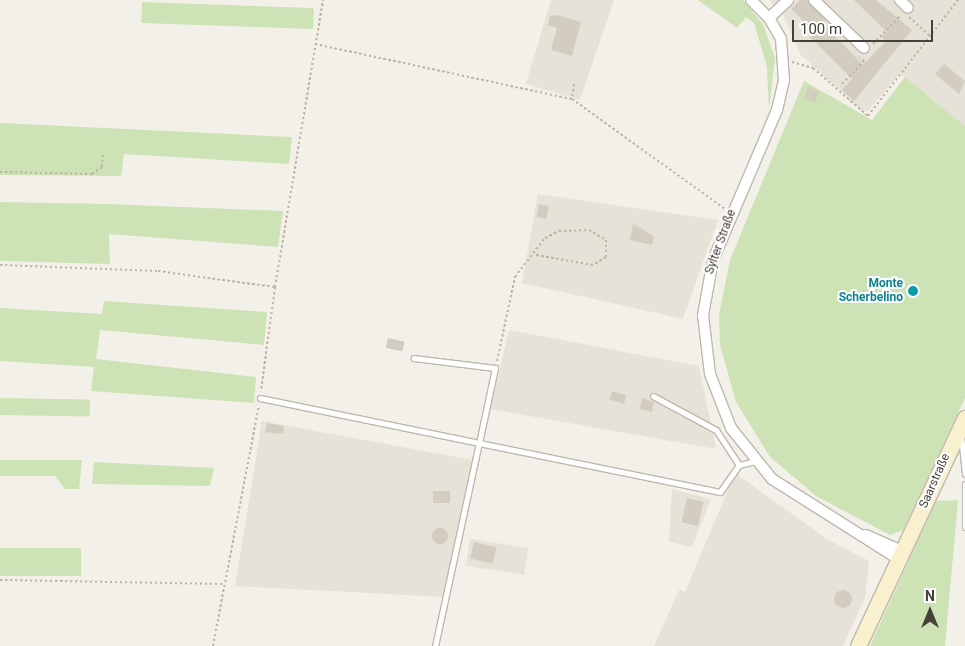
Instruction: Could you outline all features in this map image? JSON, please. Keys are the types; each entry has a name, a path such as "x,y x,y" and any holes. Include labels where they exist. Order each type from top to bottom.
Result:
{"main road":[{"name":"Saarstraße","path":"858,646 902,556 961,425"}],"street":[{"name":"Sylter Straße","path":"751,0 769,18 775,29 784,62 777,110 731,213 706,286 704,345 720,406 755,461 783,489 842,524 902,556"},
{"path":"769,18 788,0"},
{"path":"814,0 864,48"},
{"path":"900,0 908,8"}],"lane":[{"path":"414,358 495,368 435,646"},
{"path":"653,396 716,430 739,465"},
{"path":"260,398 720,492 739,465 755,461"},
{"path":"961,425 965,474"},
{"path":"965,484 965,527"}],"path":[{"path":"213,646 260,398 275,287 323,0"},
{"path":"784,62 813,68 868,116 958,0"},
{"path":"842,84 864,62 857,55 904,12 931,36"},
{"path":"315,44 572,99 731,213"},
{"path":"572,99 574,84"},
{"path":"0,172 92,174 102,167 103,154"},
{"path":"495,368 511,287 536,255 545,238 559,231 589,230 606,240 606,257 593,265 536,255"},
{"path":"0,265 158,271 275,287"},
{"path":"0,580 218,581 225,585"}],"shaded area":[{"path":"551,0 614,0 580,100 526,84"},
{"path":"769,0 965,0 965,126 900,73 868,111 860,109 800,54 783,14"},
{"path":"538,194 718,220 683,319 522,283"},
{"path":"509,330 699,366 716,449 490,409"},
{"path":"262,421 472,460 445,597 235,586"},
{"path":"735,473 827,539 869,561 865,598 843,646 654,646 679,590 685,592"},
{"path":"672,489 711,499 692,547 669,542"},
{"path":"470,539 528,548 524,575 466,566"}],"green space":[{"path":"698,0 743,0 763,24 775,58 769,110 767,67 754,23 746,17 737,28"},
{"path":"142,2 314,8 313,29 141,23"},
{"path":"905,77 965,126 965,398 903,530 890,535 816,496 770,457 736,402 720,345 719,314 730,260 804,81 872,120"},
{"path":"0,123 292,137 289,164 124,154 121,176 0,175"},
{"path":"0,202 283,211 278,247 109,234 110,264 0,261"},
{"path":"104,301 267,312 264,345 100,330 96,359 256,377 254,403 91,391 94,367 0,361 0,308 102,314"},
{"path":"0,398 90,400 90,417 0,415"},
{"path":"0,460 82,460 79,489 65,489 55,476 0,476"},
{"path":"94,462 214,468 210,486 92,484"},
{"path":"958,500 945,646 870,646 936,501"},
{"path":"0,548 81,548 81,576 0,576"}],"building":[{"path":"800,0 807,0 826,21 823,24 863,65 886,41 881,37 887,32 854,0 876,0 912,30 854,101 842,90 852,79 810,37 815,32 791,9"},
{"path":"557,15 581,22 572,56 551,50 557,28 548,25 550,16"},
{"path":"944,64 965,81 959,94 935,74"},
{"path":"808,87 819,91 815,102 804,98"},
{"path":"539,204 549,206 546,219 537,217"},
{"path":"633,224 654,236 652,245 630,240"},
{"path":"388,338 405,342 402,352 386,348"},
{"path":"612,391 626,395 624,404 610,400"},
{"path":"642,398 654,402 652,412 640,409"},
{"path":"267,423 284,426 283,434 265,432"},
{"path":"433,491 450,491 450,503 433,503"},
{"path":"687,498 704,502 698,526 681,522"},
{"path":"437,528 443,528 448,533 446,542 437,544 432,539 432,533"},
{"path":"474,542 496,547 493,564 470,559"},
{"path":"843,590 849,593 852,599 849,605 843,608 837,605 834,599 837,593"}],"place":[{"name":"Monte Scherbelino","path":"913,291"}]}
